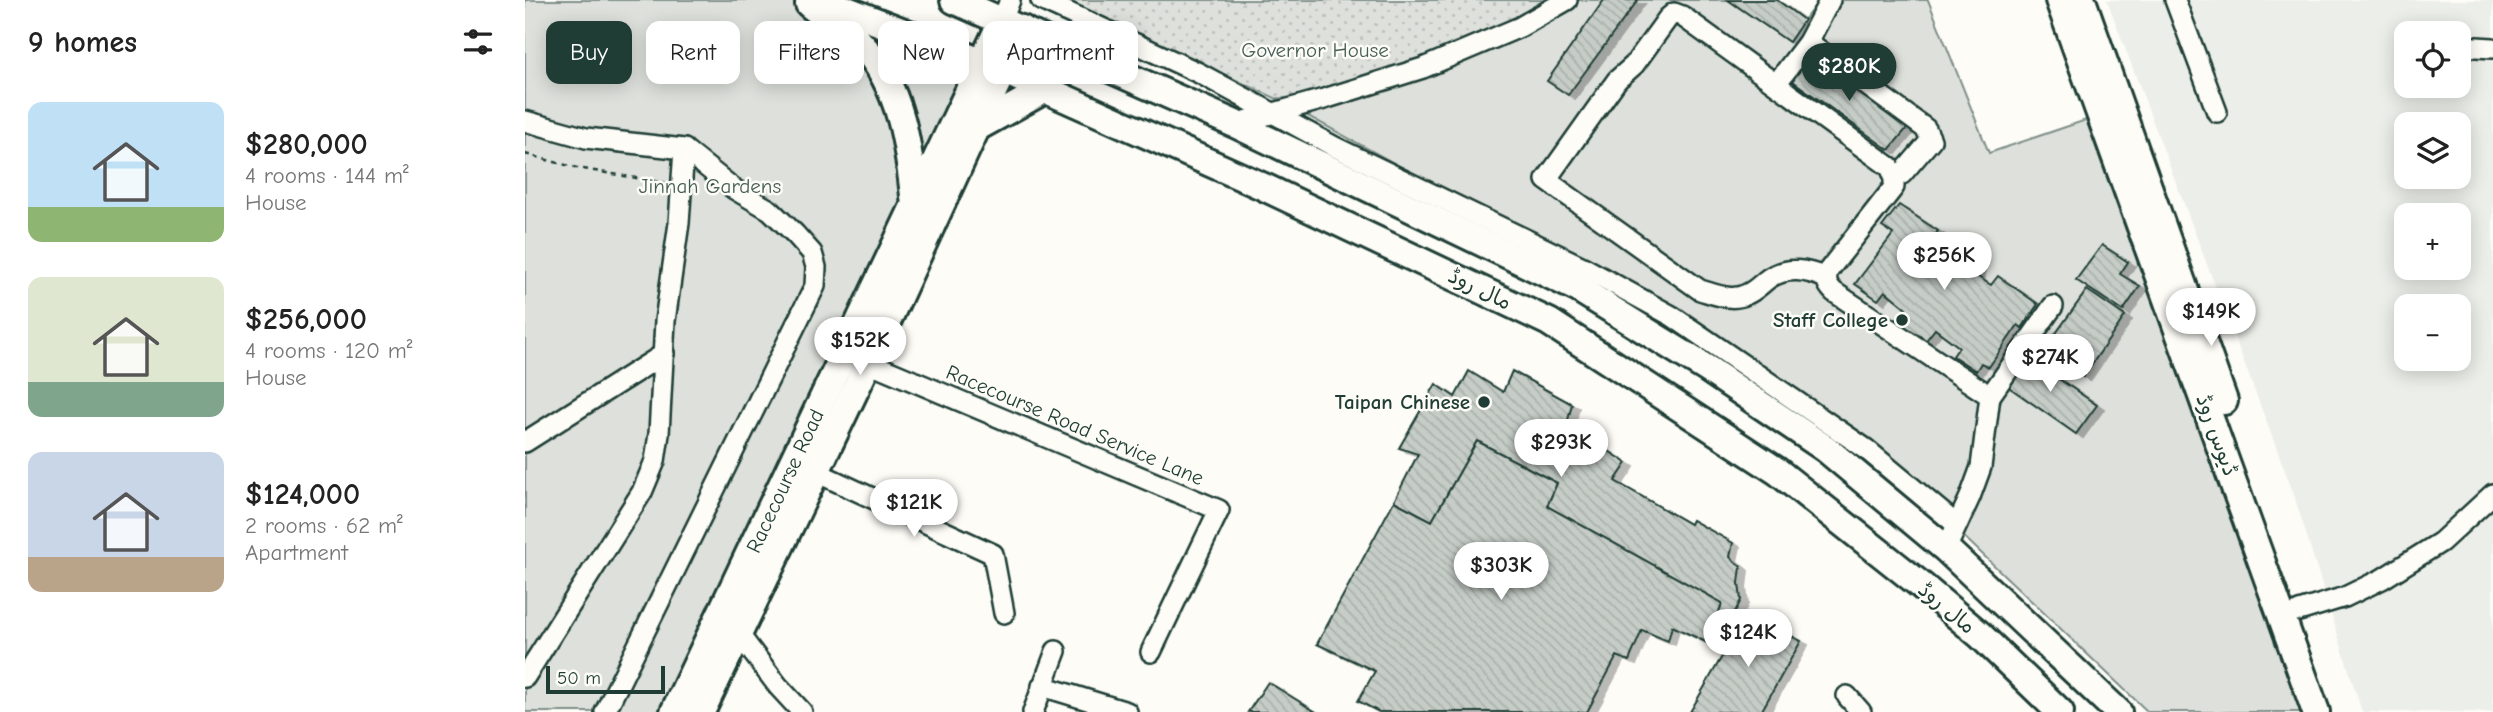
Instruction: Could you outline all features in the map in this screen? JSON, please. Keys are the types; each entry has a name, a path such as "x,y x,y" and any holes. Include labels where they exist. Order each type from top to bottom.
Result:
{"main road":[{"path":"804,0 860,43 880,71 902,115 911,161 915,206"},
{"name":"مال روڈ","path":"821,0 983,62"},
{"name":"مال روڈ","path":"954,0 1011,17 1577,288 1709,370 1951,537 2118,712"},
{"name":"ڈیوس روڈ","path":"2059,0 2316,712"},
{"name":"ڈیوس روڈ","path":"2082,0 2334,712"},
{"name":"Racecourse Road","path":"701,712 816,472 915,206 983,84"},
{"name":"Racecourse Road","path":"674,712 976,128 988,84"},
{"name":"مال روڈ","path":"1034,84 1264,187 1549,322 1777,471 1970,627 2060,712"},
{"path":"976,128 1046,89"}],"street":[{"path":"1041,0 1199,73 1335,147 1583,267 1672,316 1866,449 1951,537 1981,467 1990,396 2053,306"},
{"path":"1235,124 1423,68 1520,27 1567,0"},
{"path":"1776,84 1808,42 1830,0"},
{"path":"2175,0 2217,112"},
{"path":"1826,278 1810,271 1794,269 1772,276 1746,295 1728,298 1700,289 1546,180 1617,80 1635,65 1674,13 1682,16 1890,167 1894,176 1894,187 1828,271 1828,286 1990,396"},
{"path":"1808,42 1930,134 1931,140 1902,174 1894,176"},
{"path":"2471,47 2493,48"},
{"path":"525,121 586,138 684,149 734,189 770,210 812,253 816,267 815,286 605,712"},
{"path":"525,677 642,492 656,461 664,321 678,223 684,149"},
{"path":"525,442 664,354"},
{"name":"Racecourse Road Service Lane","path":"857,358 1219,510 1151,652"},
{"path":"816,472 993,554 1004,613"},
{"path":"2299,611 2345,597 2382,579 2441,542 2493,494"},
{"path":"738,633 778,686 802,712"},
{"path":"1033,712 1056,652"},
{"path":"1042,686 1127,712"}],"path":[{"path":"525,154 629,178 681,184"}],"shaded area":[{"path":"2107,0 2493,0 2493,712 2362,712 2293,492"}],"green space":[{"name":"Jinnah Gardens","path":"525,0 811,0 864,21 754,21 754,84 864,84 864,21 878,27 878,84 965,84 659,712 525,712"},
{"name":"Governor House","path":"1063,0 1567,0 1324,99 1275,98 1138,35 1138,21 1108,21"},
{"name":"Staff College","path":"1567,0 1777,0 1804,20 1819,0 1928,0 1989,153 2086,120 2301,712 2148,712 1959,532 1831,436 1581,279 1458,198 1275,98 1324,99"},
{"name":"Jinnah Gardens","path":"969,63 974,65 969,75"}],"building":[{"path":"1604,0 1638,0 1568,95 1547,81"},
{"path":"1728,0 1777,0 1804,20 1789,42"},
{"path":"1808,55 1908,127 1889,150 1790,79"},
{"path":"1899,205 1938,231 1930,242 1943,250 1961,248 1977,258 1978,277 1991,285 1998,276 2038,304 2022,328 2018,325 1989,367 1981,363 1976,371 1953,356 1959,347 1935,329 1924,343 1894,323 1906,308 1885,291 1878,300 1855,284 1893,234 1882,227"},
{"path":"2102,245 2128,262 2120,274 2140,286 2123,311 2076,280"},
{"path":"2087,290 2125,316 2083,377 2044,350"},
{"path":"2024,355 2097,405 2076,434 2003,383"},
{"path":"1469,371 1503,392 1512,371 1572,404 1567,424 1627,463 1615,481 1690,524 1692,520 1733,543 1730,557 1741,567 1741,600 1722,638 1711,632 1722,603 1547,506 1557,483 1477,441 1432,521 1394,501 1418,454 1399,448 1436,384 1455,397"},
{"path":"1477,441 1557,483 1547,506 1722,603 1708,643 1672,626 1668,641 1642,630 1629,661 1617,656 1587,712 1379,712 1358,701 1375,671 1317,644 1394,501 1432,521"},
{"path":"1747,613 1801,641 1761,712 1690,712"},
{"path":"1268,682 1316,712 1248,712"}],"place":[{"name":"Staff College","path":"1902,320"},
{"name":"Taipan Chinese","path":"1484,402"}]}
